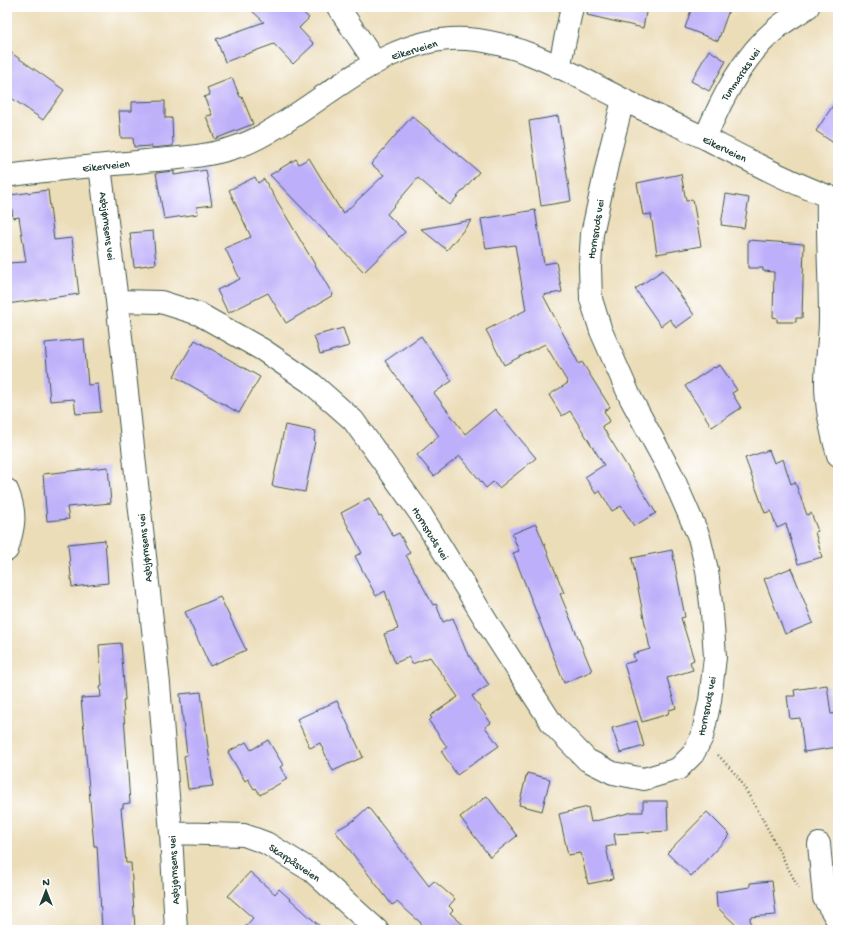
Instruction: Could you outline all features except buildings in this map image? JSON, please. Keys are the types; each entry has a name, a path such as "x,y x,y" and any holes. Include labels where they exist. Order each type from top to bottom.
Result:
{"street":[{"path":"338,7 375,62"},
{"path":"559,68 572,7"},
{"name":"Tunmarcks vei","path":"705,138 718,106 751,53 777,28 808,7"},
{"name":"Eikerveien","path":"7,176 206,155 240,146 275,128 375,62 405,49 434,41 467,39 502,44 559,68 787,179 833,198"},
{"name":"Hornsruds vei","path":"118,301 161,302 199,314 263,350 310,382 353,420 420,513 493,632 553,725 587,760 613,773 644,779 678,769 693,754 702,737 710,700 714,657 712,612 707,570 696,530 671,473 631,399 601,331 591,299 590,267 592,234 623,100"},
{"name":"Asbjørnsens vei","path":"100,166 118,301 159,684 171,832 176,930"},
{"path":"833,198 827,235 830,331 833,349 826,383 828,412 838,455"},
{"path":"7,490 12,502 14,526 7,550"},
{"name":"Skarpåsveien","path":"171,832 244,835 266,843 312,870 377,930"},
{"path":"819,844 824,898 838,921"}],"path":[{"path":"702,737 738,777 760,814 801,895"}]}
